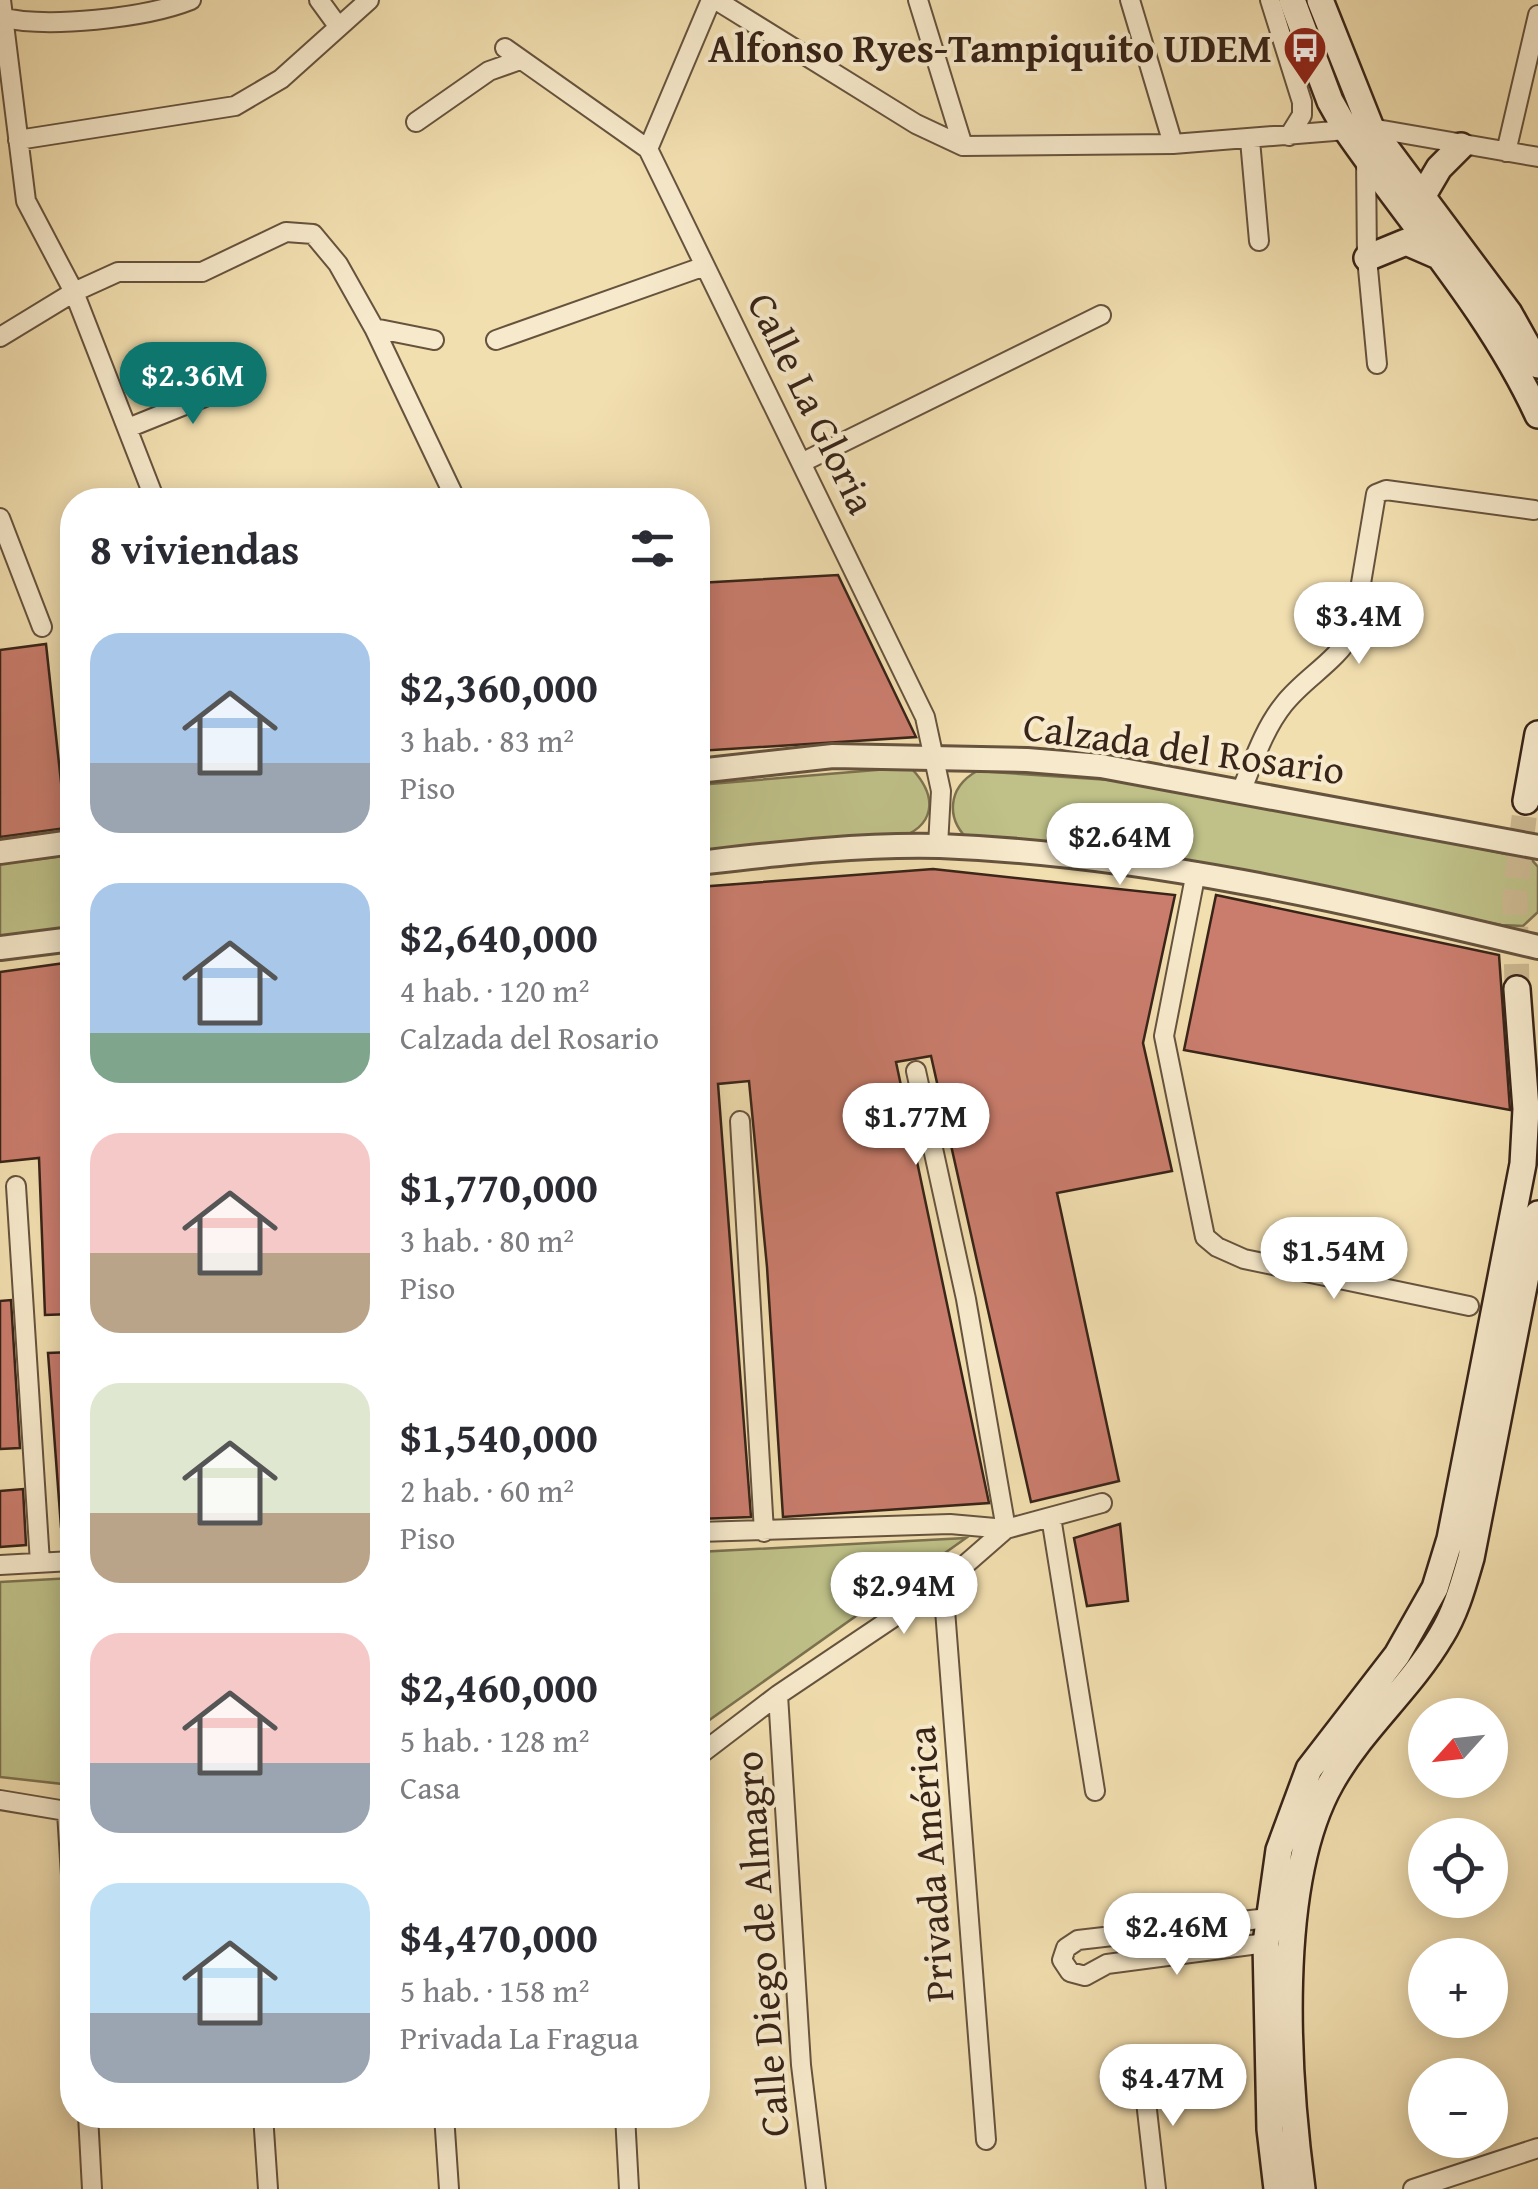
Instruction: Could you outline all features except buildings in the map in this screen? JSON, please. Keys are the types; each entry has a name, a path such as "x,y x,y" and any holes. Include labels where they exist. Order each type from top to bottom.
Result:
{"main road":[{"path":"1292,0 1359,130 1366,159 1516,366 1538,415"},
{"path":"1320,0 1340,94"},
{"path":"1359,130 1422,197 1510,313 1538,365"},
{"path":"1422,197 1440,168 1461,146"},
{"path":"1367,258 1406,242 1439,257"},
{"path":"1526,800 1538,734"},
{"path":"1277,2189 1270,2129 1267,1930 1279,1850 1309,1769 1419,1622 1450,1540 1522,1164 1526,1110 1518,989"},
{"path":"1302,2189 1292,2000 1296,1889 1302,1855 1330,1783 1418,1670 1460,1597 1475,1540 1538,1214"}],"street":[{"path":"1,12 27,24 146,11 191,0"},
{"path":"318,0 338,26"},
{"path":"18,140 235,106 281,79 370,0"},
{"path":"416,122 512,54 648,149 714,0 916,124 964,146 1172,144 1359,130 1538,157"},
{"path":"918,0 964,146"},
{"path":"1130,0 1172,144"},
{"path":"1270,0 1302,102 1302,115 1289,136"},
{"path":"1,12 26,200 74,292 150,488"},
{"path":"1506,152 1538,16"},
{"path":"1250,140 1259,240"},
{"name":"Calle La Gloria","path":"648,149 912,689 938,759 938,846"},
{"path":"1366,159 1367,258 1377,364"},
{"path":"0,337 74,292 118,272 216,269 268,239 300,230 313,234 324,243 374,328 450,488"},
{"path":"496,340 705,266"},
{"path":"803,462 1101,315"},
{"path":"374,328 434,340"},
{"path":"128,428 242,382"},
{"path":"1242,788 1270,724 1285,702 1345,647 1353,630 1374,498 1380,492 1534,510"},
{"path":"0,518 42,627"},
{"name":"Calzada del Rosario","path":"710,770 833,756 1101,766 1242,788 1538,847"},
{"path":"0,852 60,844"},
{"path":"710,863 938,846 1196,872 1538,947"},
{"path":"1196,872 1164,1036 1206,1236 1244,1260 1469,1306"},
{"path":"0,948 60,940"},
{"path":"916,1072 966,1299 1006,1529"},
{"path":"740,1121 764,1532"},
{"path":"16,1186 40,1562"},
{"path":"710,1532 950,1524 1006,1529 1102,1503"},
{"path":"1051,1517 1095,1791"},
{"path":"710,1747 778,1694 943,1584 1006,1529"},
{"path":"0,1565 60,1561"},
{"name":"Privada América","path":"943,1584 986,2140"},
{"name":"Calle Diego de Almagro","path":"778,1694 801,2065 816,2189"},
{"path":"0,1800 60,1810"},
{"path":"1267,1930 1107,1964 1085,1976 1070,1972 1062,1960 1066,1948 1078,1940 1267,1930"},
{"path":"1142,2075 1156,2189"},
{"path":"89,2128 92,2189"},
{"path":"264,2128 268,2189"},
{"path":"445,2128 449,2189"},
{"path":"626,2128 629,2189"},
{"path":"1413,2189 1538,2148"}],"green space":[{"path":"912,769 926,790 929,810 919,827 896,839 710,857 710,784"},
{"path":"977,771 1155,783 1531,859 1538,867 1538,912 1523,926 1501,925 1141,853 971,842 957,824 953,805 960,786"},
{"path":"60,856 60,932 0,940 0,864"},
{"path":"966,1538 710,1719 710,1551"},
{"path":"60,1579 60,1784 0,1777 0,1582"}],"tunnel":[{"path":"1517,989 1515,895 1526,801"}],"place":[{"name":"Alfonso Ryes-Tampiquito UDEM","path":"1305,86"}]}
